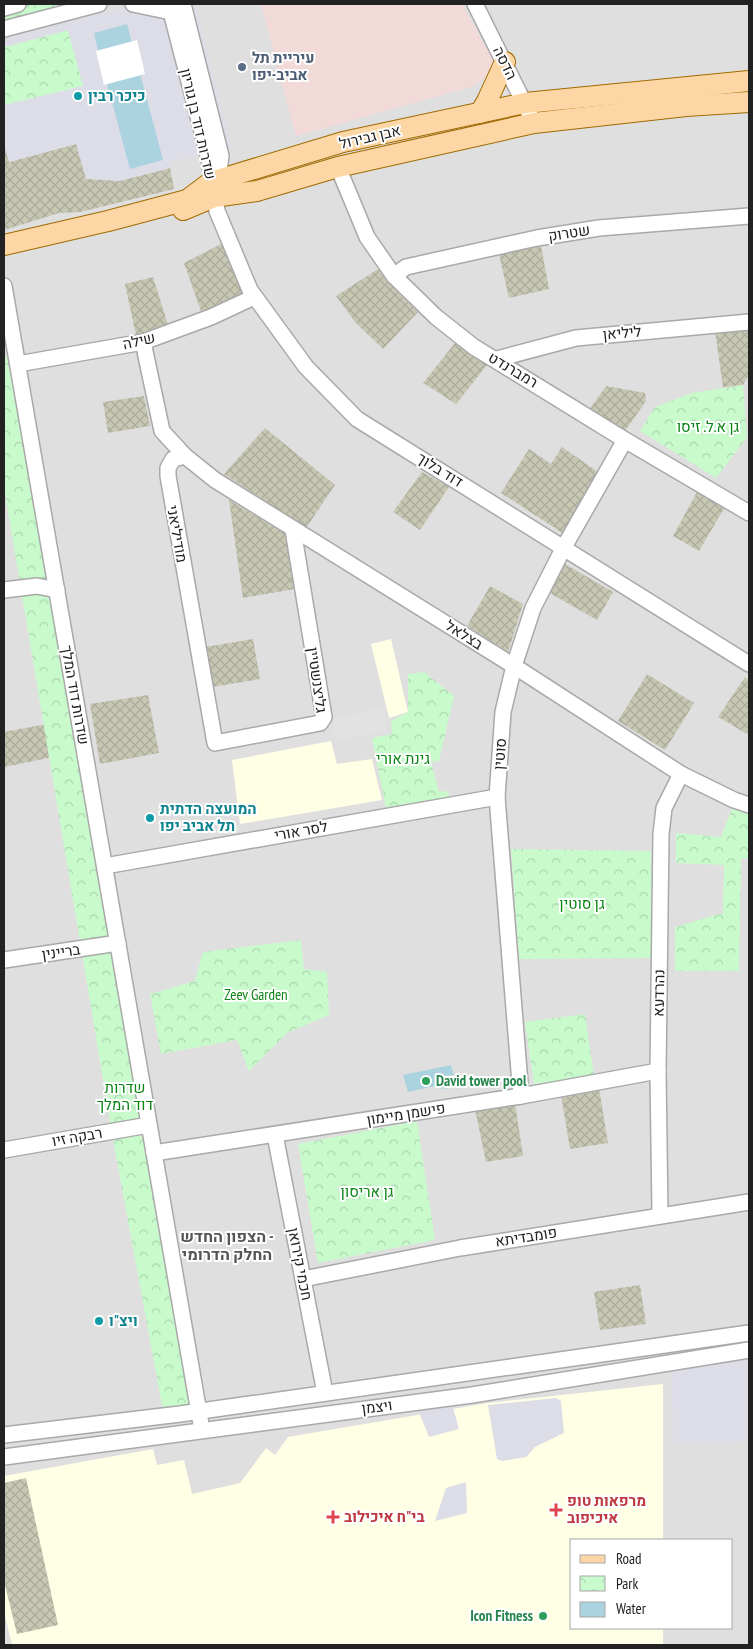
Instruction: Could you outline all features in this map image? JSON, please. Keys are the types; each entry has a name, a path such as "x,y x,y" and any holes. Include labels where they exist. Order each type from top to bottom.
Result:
{"main road":[{"path":"480,113 488,101 504,62"},
{"name":"אבן גבירול","path":"4,245 108,221 186,200 215,186 343,142 525,103 749,81"},
{"name":"אבן גבירול","path":"215,186 257,191 338,167 534,123 686,106 749,102"},
{"name":"אבן גבירול","path":"4,253 166,216 198,206 215,186"}],"street":[{"path":"4,29 98,4"},
{"path":"133,4 174,6"},
{"name":"הדסה","path":"475,4 534,123"},
{"name":"שדרות דוד בן גוריון","path":"174,6 215,186"},
{"name":"רמברנדט","path":"338,167 367,237 394,276 436,316 474,347 625,440 749,513"},
{"name":"דוד בלוך","path":"215,186 217,211 254,297 306,367 357,419 749,664"},
{"name":"שטרוק","path":"394,276 406,266 537,238 599,228 749,216"},
{"name":"שדרות דוד המלך","path":"4,286 202,1430"},
{"name":"שילה","path":"18,364 143,342 173,332 254,297"},
{"name":"ליליאן","path":"496,359 576,338 749,322"},
{"path":"143,342 162,431 184,456"},
{"name":"סוטין","path":"521,1096 497,797 503,712 514,666 533,608 564,547 625,440"},
{"name":"בצלאל","path":"184,456 215,480 293,530 514,666 681,774 734,800 749,804"},
{"name":"מודיליאני","path":"184,456 173,460 168,468 168,476 215,743"},
{"name":"גליצנשטיין","path":"215,743 320,723 324,717 293,530"},
{"path":"4,590 36,586 57,590"},
{"name":"נהרדעא","path":"660,1216 658,1071 660,834 664,808 681,774"},
{"name":"לסר אורי","path":"105,866 497,797"},
{"name":"בריינין","path":"4,960 118,943"},
{"name":"פישמן מיימון","path":"154,1153 521,1096 658,1071"},
{"name":"רבקה זיו","path":"4,1150 149,1125"},
{"name":"חכמי קירואן","path":"275,1135 326,1393"},
{"name":"פומבדיתא","path":"303,1279 460,1248 749,1202"},
{"name":"ויצמן","path":"4,1435 198,1412 749,1334"},
{"name":"ויצמן","path":"4,1457 472,1395 749,1350"}],"shaded area":[{"path":"4,4 749,4 749,1645 4,1645"},
{"path":"177,4 195,4 232,147 169,162 170,168 119,181 86,179 76,144 9,162 4,144 4,105 83,86 68,30 4,47 4,39 125,7 135,9 136,14"},
{"path":"261,4 462,4 494,62 489,75 471,87 296,136"},
{"path":"4,144 9,162 76,144 119,181 170,168 174,189 80,212 59,213 4,230"},
{"path":"225,242 245,295 202,314 184,263"},
{"path":"541,246 549,289 509,298 499,254"},
{"path":"378,269 396,291 418,312 383,349 355,322 336,296"},
{"path":"153,277 168,325 136,335 125,284"},
{"path":"749,328 749,375 743,385 723,387 715,331"},
{"path":"455,343 487,365 456,404 423,383"},
{"path":"606,386 645,393 646,401 625,431 589,410"},
{"path":"144,396 150,426 108,433 103,402"},
{"path":"265,428 335,485 306,528 224,474"},
{"path":"562,447 598,472 564,534 501,493 529,449 551,464"},
{"path":"422,472 449,487 420,530 393,512"},
{"path":"697,492 725,507 699,551 673,536"},
{"path":"229,500 286,534 295,589 243,598"},
{"path":"565,564 613,592 597,620 548,592"},
{"path":"490,586 523,604 508,652 467,626"},
{"path":"253,639 260,679 212,687 205,647"},
{"path":"391,639 408,712 389,718 371,644"},
{"path":"647,674 694,703 665,750 618,721"},
{"path":"745,677 749,680 749,729 747,734 718,717"},
{"path":"148,695 159,753 100,764 90,704"},
{"path":"383,708 389,731 336,740 332,719"},
{"path":"47,724 53,757 4,767 4,732"},
{"path":"331,741 337,764 372,759 382,800 240,824 232,760"},
{"path":"599,1088 608,1143 570,1149 561,1095"},
{"path":"515,1103 523,1156 486,1162 475,1109"},
{"path":"640,1285 646,1324 600,1330 594,1292"},
{"path":"749,1359 749,1441 673,1445 672,1371"},
{"name":"בי\"ח איכילוב","path":"663,1384 663,1539 570,1539 570,1629 663,1629 663,1645 12,1645 4,1612 4,1476 153,1449 157,1465 184,1460 192,1494 240,1483 266,1448 275,1455 288,1437 488,1403"},
{"path":"556,1398 561,1401 564,1433 535,1447 526,1457 502,1461 497,1459 488,1405"},
{"path":"452,1404 459,1429 429,1437 418,1410"},
{"path":"26,1478 58,1625 17,1634 4,1581 4,1483"},
{"path":"466,1482 467,1513 435,1521 446,1488"}],"green space":[{"path":"25,4 90,4 4,26 4,9"},
{"path":"69,30 83,86 4,107 4,47"},
{"name":"שדרות דוד המלך","path":"7,356 120,955 198,1412 164,1416 114,1145 4,488 4,357"},
{"name":"גן א.ל. זיסו","path":"743,385 747,437 716,478 640,431 655,407 692,393"},
{"name":"גינת אורי","path":"424,672 454,696 439,761 431,762 439,792 448,791 451,802 387,813 372,738 392,734 391,721 408,712 408,674"},
{"path":"733,807 749,812 749,858 741,859 739,971 675,971 675,927 723,913 724,865 676,863 676,833 721,837"},
{"name":"גן סוטין","path":"511,849 651,851 653,958 519,959"},
{"name":"Zeev Garden","path":"301,940 304,969 327,972 329,1015 287,1033 249,1071 237,1040 161,1054 150,994 195,981 203,952"},
{"path":"585,1014 594,1076 534,1084 525,1022"},
{"name":"גן אריסון","path":"417,1121 435,1240 318,1263 298,1144"}],"water":[{"path":"127,24 163,160 130,169 107,84 113,82 104,49 98,51 94,33"},
{"name":"David tower pool","path":"451,1065 454,1075 446,1076 449,1088 441,1089 439,1085 408,1092 403,1075"}],"pier":[{"path":"137,40 145,74 104,85 96,51"}],"place":[{"name":"עיריית תל אביב-יפו","path":"242,67"},
{"name":"כיכר רבין","path":"78,96"},
{"name":"המועצה הדתית תל אביב יפו","path":"150,818"},
{"name":"David tower pool","path":"426,1081"},
{"name":"ויצ\"ו","path":"99,1321"},
{"name":"מרפאות טופ איכיפוב","path":"556,1510"},
{"name":"בי\"ח איכילוב","path":"333,1517"},
{"name":"Icon Fitness","path":"543,1616"}],"district":[{"name":"הצפון החדש - החלק הדרומי","path":"227,1245"}]}
